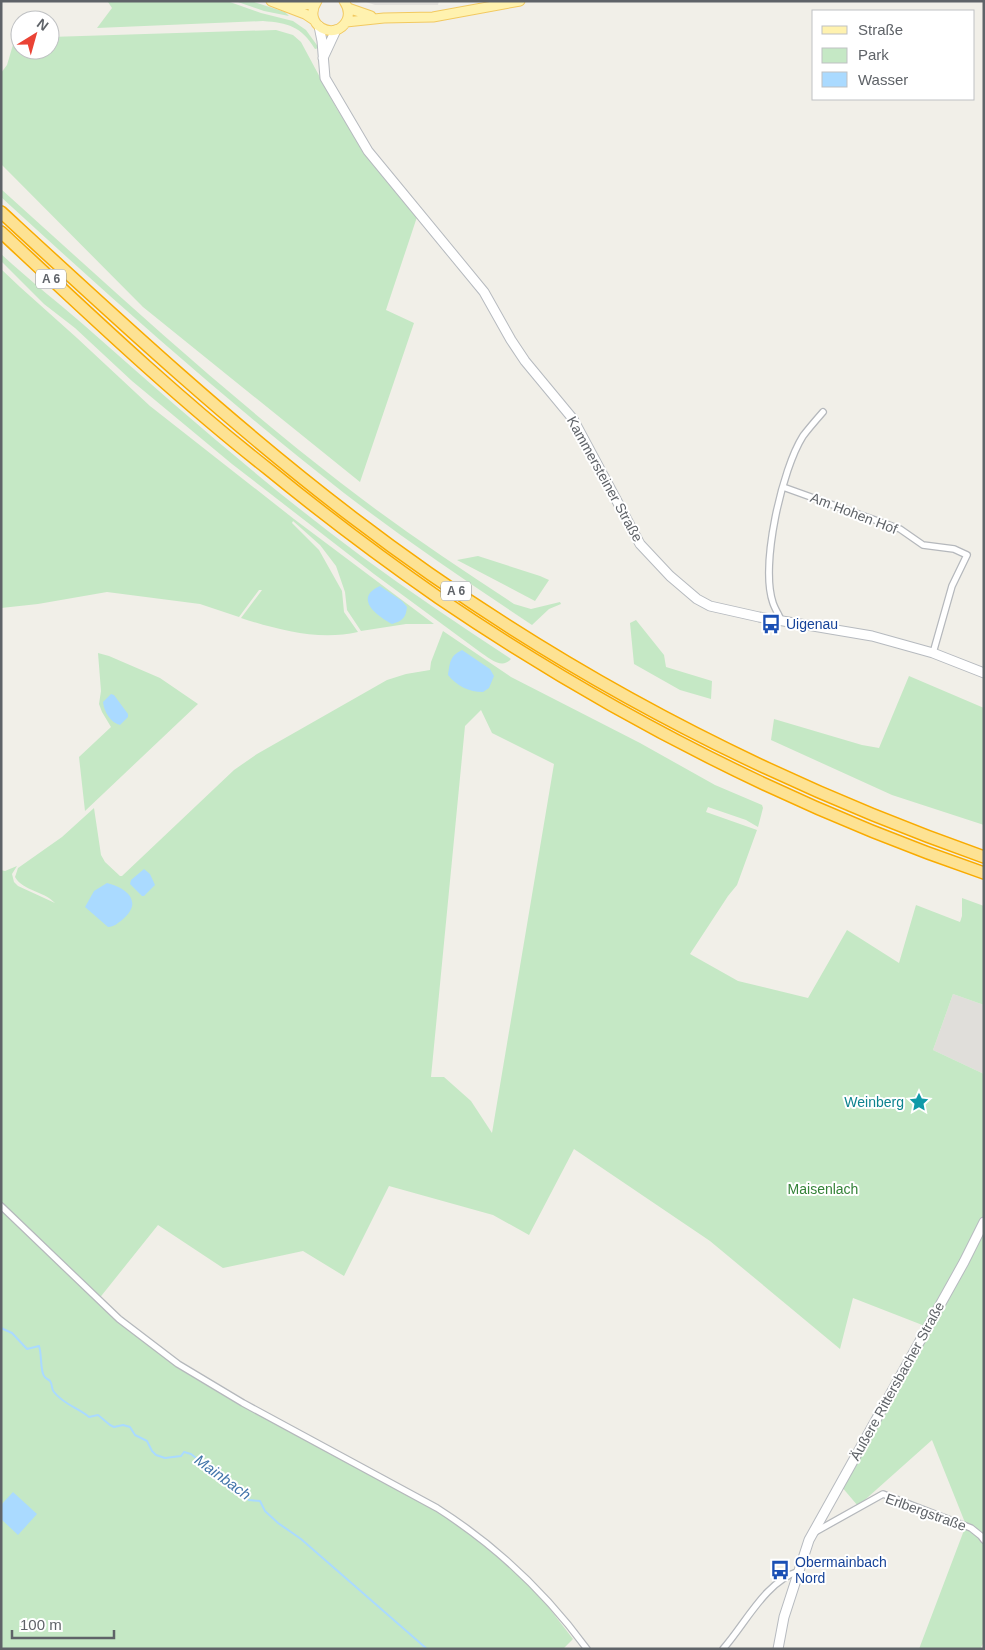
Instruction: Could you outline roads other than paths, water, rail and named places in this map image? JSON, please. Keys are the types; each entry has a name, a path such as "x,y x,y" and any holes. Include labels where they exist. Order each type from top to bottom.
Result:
{"highway":[{"name":"A 6","path":"1,212 207,398 293,470 399,551 494,616 609,687 774,772 908,830 984,857"},
{"name":"A 6","path":"1,232 169,386 265,468 397,568 495,635 590,693 720,762 857,825 984,873"}],"main road":[{"path":"271,1 281,4 327,30 336,30 346,22 384,18 433,17 520,1"},
{"path":"281,4 302,5 316,2"},
{"path":"316,2 312,14 316,23"},
{"path":"346,4 365,14 384,18"},
{"path":"346,4 349,12 346,22"}],"street":[{"name":"Kammersteiner Straße","path":"316,23 325,78 368,151 484,292 525,361 573,419 640,544 670,576 697,599 710,606 758,617 872,636 933,653 984,673"},
{"path":"323,58 336,30"},
{"path":"781,620 772,602 768,564 774,523 783,487 794,456 803,436 823,412"},
{"name":"Am Hohen Hof","path":"783,487 900,528 923,545 954,549 967,556 952,586 933,653"},
{"path":"1,1206 119,1319 158,1350 194,1375 437,1508 462,1524 521,1574 570,1627 587,1649"},
{"name":"Äußere Rittersbacher Straße","path":"778,1649 784,1617 811,1536 964,1262 984,1222"},
{"name":"Erlbergstraße","path":"811,1536 883,1494 971,1528 984,1540"},
{"path":"724,1649 770,1588 799,1571"}],"water":[{"path":"380,586 402,601 407,607 406,614 398,622 392,624 374,612 370,606 368,596"},
{"path":"462,650 490,669 494,676 489,688 483,692 464,688 448,675 451,660"},
{"path":"111,694 114,695 128,714 128,717 120,725 106,713 103,702"},
{"path":"144,869 150,874 155,885 142,896 130,884 131,880"},
{"path":"107,883 121,888 130,897 132,902 132,907 122,920 116,925 108,927 85,907 94,891"},
{"path":"13,1492 37,1514 18,1535 1,1519 1,1505"}],"waterway":[{"name":"Mainbach","path":"1,1328 12,1333 27,1349 39,1346 43,1373 51,1382 53,1391 62,1400 89,1417 98,1415 114,1427 123,1425 130,1427 135,1435 147,1441 156,1455 165,1458 181,1456 184,1452 191,1454 249,1500 260,1501 265,1511 278,1523 301,1539 427,1649"}],"place":[{"name":"Uigenau","path":"771,624"},
{"name":"Weinberg","path":"919,1102"},
{"name":"Obermainbach Nord","path":"780,1570"}],"park label":[{"name":"Maisenlach","path":"823,1189"}]}
